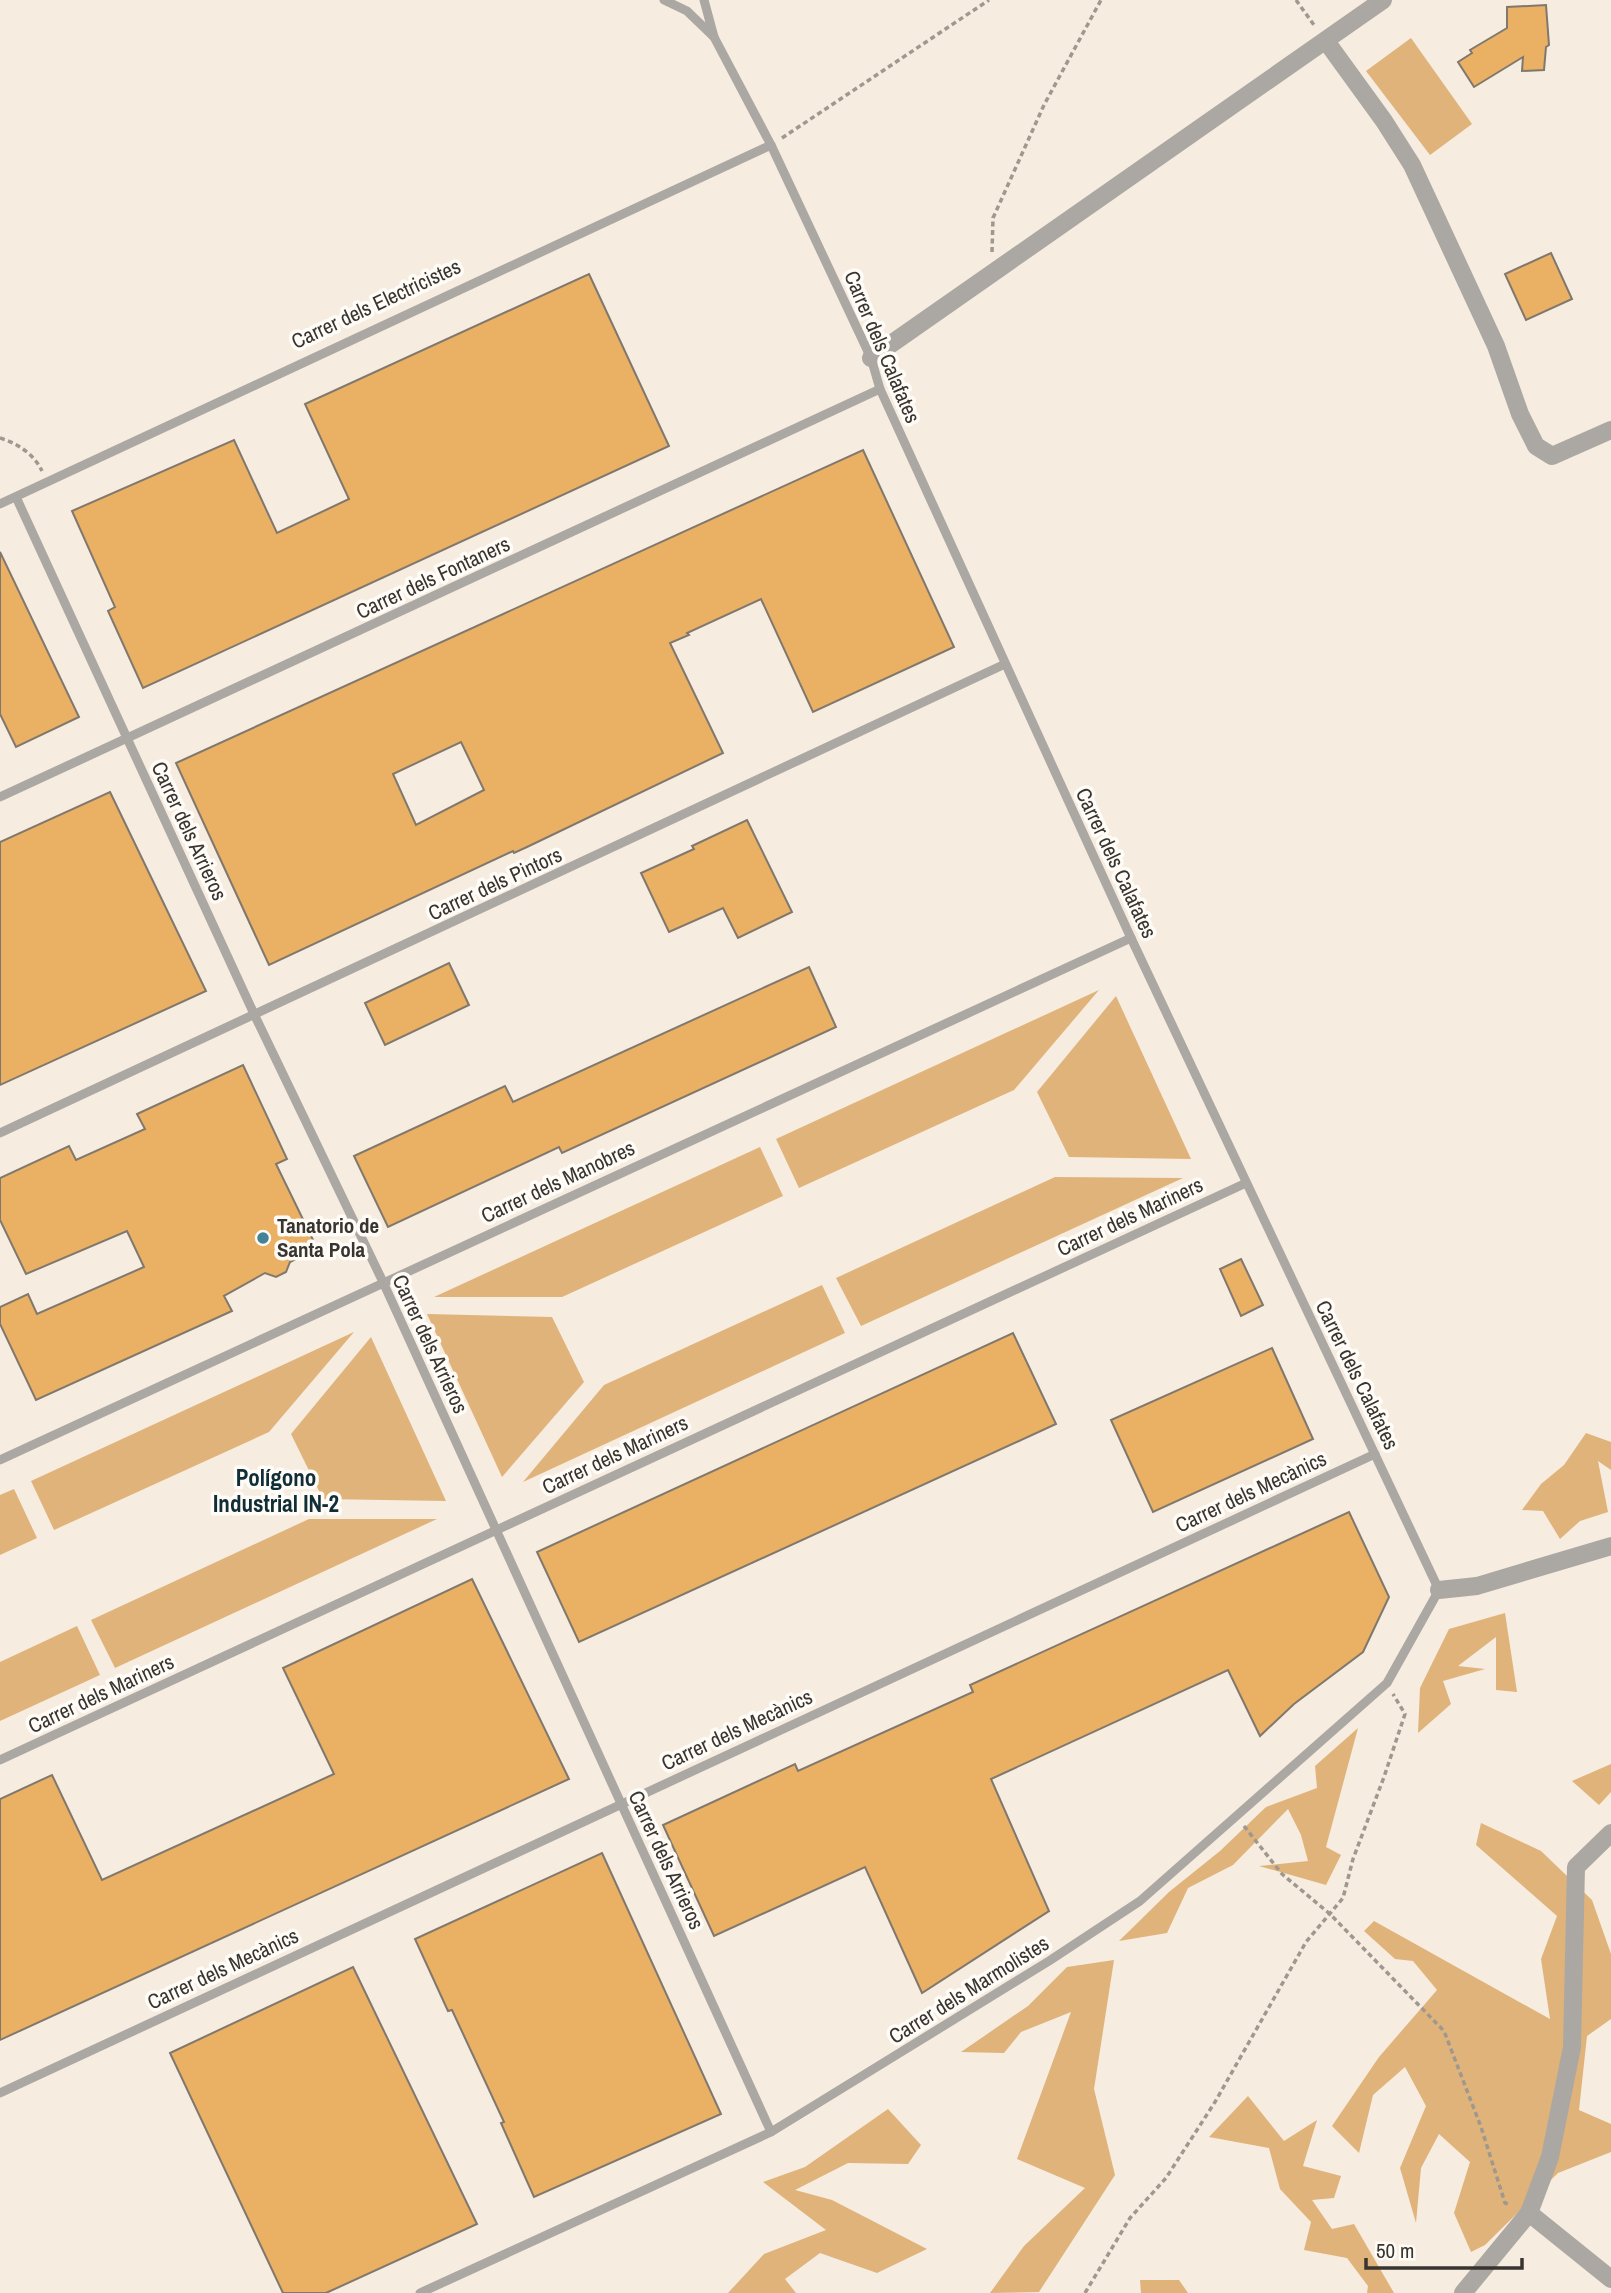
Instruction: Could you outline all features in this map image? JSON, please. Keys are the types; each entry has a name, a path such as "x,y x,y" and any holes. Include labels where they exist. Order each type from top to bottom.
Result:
{"street":[{"path":"871,358 1383,0"},
{"path":"1326,41 1412,165 1496,346 1520,414 1536,446 1552,456 1611,430"},
{"path":"1439,1590 1477,1586 1611,1546"},
{"path":"1463,2293 1529,2213 1550,2157 1572,2047 1576,1867 1611,1833"},
{"path":"1529,2213 1611,2279"}],"lane":[{"path":"664,0 687,11 714,37"},
{"path":"704,0 714,37"},
{"name":"Carrer dels Calafates","path":"714,37 771,145 871,358 880,389 1131,938 1439,1590"},
{"name":"Carrer dels Electricistes","path":"0,504 771,145"},
{"name":"Carrer dels Fontaners","path":"0,797 880,389"},
{"name":"Carrer dels Arrieros","path":"16,497 255,1016 383,1282 771,2132"},
{"name":"Carrer dels Pintors","path":"0,1133 1005,664"},
{"name":"Carrer dels Manobres","path":"0,1460 1131,938"},
{"name":"Carrer dels Mariners","path":"0,1760 1245,1183"},
{"name":"Carrer dels Mecànics","path":"0,2093 1375,1454"},
{"name":"Carrer dels Marmolistes","path":"420,2293 771,2132 1049,1961 1140,1901 1387,1683 1439,1590"}],"path":[{"path":"771,145 989,0"},
{"path":"991,275 993,218 1044,105 1101,0"},
{"path":"1296,0 1326,41"},
{"path":"0,438 23,448 39,464 48,482"},
{"path":"1085,2293 1130,2218 1166,2178 1215,2102 1306,1941 1343,1898 1353,1859 1405,1714 1387,1683"},
{"path":"1239,1814 1245,1828 1282,1874 1330,1914 1444,2031 1505,2203 1529,2213"}],"shaded area":[{"path":"1411,38 1472,124 1430,155 1366,71"},
{"path":"1099,990 1014,1090 799,1188 776,1139"},
{"path":"1116,996 1191,1159 1069,1157 1037,1092"},
{"path":"760,1147 783,1196 562,1297 434,1297"},
{"path":"1055,1177 1183,1178 861,1326 836,1278"},
{"path":"822,1285 845,1333 523,1482 604,1385"},
{"path":"427,1314 552,1317 584,1382 502,1477"},
{"path":"354,1332 269,1432 54,1530 31,1481"},
{"path":"371,1337 446,1501 323,1499 291,1434"},
{"path":"1586,1433 1611,1442 1611,1470 1598,1461 1608,1512 1580,1521 1560,1539 1543,1511 1522,1510 1541,1484 1564,1465"},
{"path":"14,1489 37,1538 0,1555 0,1495"},
{"path":"309,1519 437,1519 115,1668 91,1620"},
{"path":"1505,1613 1517,1692 1496,1690 1496,1637 1458,1666 1485,1669 1443,1681 1451,1704 1418,1733 1420,1688 1449,1629"},
{"path":"77,1626 100,1675 0,1721 0,1662"},
{"path":"1358,1728 1326,1847 1341,1855 1326,1885 1259,1866 1308,1861 1301,1835 1288,1809 1233,1865 1188,1888 1167,1933 1119,1941 1169,1892 1220,1851 1266,1807 1317,1788 1315,1766"},
{"path":"1611,1764 1611,1792 1599,1805 1572,1781"},
{"path":"1481,1823 1541,1851 1592,1900 1611,1954 1611,2019 1587,2036 1579,2110 1611,2124 1611,2152 1558,2173 1485,2245 1471,2252 1454,2213 1470,2162 1439,2134 1421,2168 1416,2223 1400,2168 1426,2106 1405,2067 1373,2095 1359,2153 1332,2126 1379,2057 1437,1990 1413,1961 1395,1959 1364,1931 1374,1921 1550,2019 1541,1959 1557,1916 1476,1845"},
{"path":"1114,1960 1094,2089 1115,2175 1039,2292 990,2293 1024,2246 1085,2188 1017,2159 1071,2012 1021,2032 1004,2053 961,2052 1028,2006 1067,1967"},
{"path":"1248,2096 1284,2141 1317,2120 1303,2166 1341,2176 1334,2198 1312,2200 1332,2229 1354,2224 1394,2293 1367,2293 1368,2286 1347,2258 1304,2250 1311,2222 1280,2189 1269,2148 1209,2137"},
{"path":"888,2109 921,2145 908,2164 848,2163 795,2190 832,2200 927,2249 877,2273 820,2253 785,2279 796,2293 728,2293 764,2254 826,2230 763,2182 805,2167"},
{"path":"1140,2280 1179,2280 1188,2293 1141,2293"}],"building":[{"path":"1546,5 1549,45 1546,47 1544,70 1522,71 1523,57 1474,87 1458,62 1472,53 1470,50 1507,28 1507,7"},
{"path":"1551,253 1572,299 1526,320 1505,274"},
{"path":"589,274 669,446 143,688 108,611 115,607 72,511 234,440 277,533 349,499 305,404"},
{"path":"863,450 954,647 813,712 761,599 687,633 689,635 670,643 723,753 527,847 514,853 513,851 269,965 176,763","holes":["461,742 484,790 416,825 393,774"]},
{"path":"0,552 79,717 16,747 0,714"},
{"path":"110,792 206,991 0,1085 0,842"},
{"path":"747,820 792,912 738,938 723,908 669,932 641,873 694,849 692,846"},
{"path":"449,963 469,1005 385,1045 365,1003"},
{"path":"809,967 836,1027 562,1153 559,1147 388,1227 354,1156 505,1086 513,1102"},
{"path":"243,1065 287,1159 276,1164 317,1248 290,1262 286,1272 276,1277 265,1273 224,1296 232,1311 36,1400 0,1324 0,1307 28,1294 37,1314 144,1267 127,1231 26,1274 0,1220 0,1178 69,1146 76,1160 145,1129 137,1114"},
{"path":"1241,1259 1263,1305 1241,1316 1220,1269"},
{"path":"1013,1333 1056,1424 579,1642 537,1552"},
{"path":"1272,1348 1313,1439 1153,1512 1111,1420"},
{"path":"1349,1512 1389,1597 1363,1652 1294,1704 1260,1736 1228,1670 991,1779 1049,1911 922,1993 865,1867 714,1936 663,1825 795,1764 798,1771 973,1692 970,1685"},
{"path":"472,1579 569,1779 0,2040 0,1799 52,1775 102,1880 334,1774 283,1668"},
{"path":"602,1853 721,2114 534,2197 501,2123 504,2122 452,2010 448,2011 415,1939"},
{"path":"353,1967 477,2224 326,2293 283,2293 170,2053"}],"place":[{"name":"Tanatorio de Santa Pola","path":"263,1238"}],"district":[{"name":"Polígono Industrial IN-2","path":"276,1491"}]}
